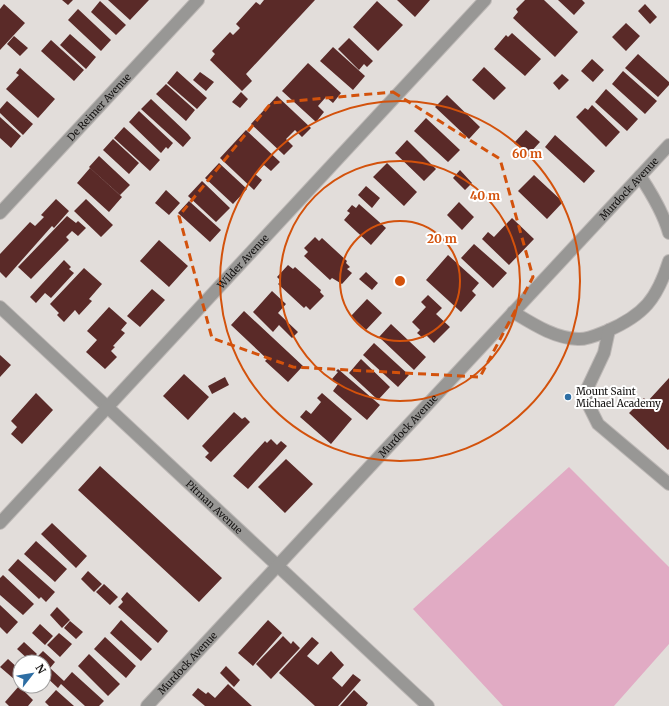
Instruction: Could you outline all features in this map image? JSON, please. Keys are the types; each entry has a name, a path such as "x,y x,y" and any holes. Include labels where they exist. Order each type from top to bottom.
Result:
{"street":[{"name":"De Reimer Avenue","path":"0,213 198,0"},
{"name":"Wilder Avenue","path":"0,523 485,0"},
{"name":"Murdock Avenue","path":"147,706 669,145"},
{"path":"640,176 652,194 666,221 669,233"},
{"path":"513,312 538,327 564,338 580,340 609,330 635,317 647,306 657,292 668,264"},
{"name":"Pitman Avenue","path":"0,307 428,706"},
{"path":"609,330 604,353 587,388 587,402 598,424 668,483"}],"highlighted area":[{"path":"393,92 500,159 533,277 480,377 293,367 212,338 179,216 271,103"}],"shaded area":[{"path":"569,467 669,567 669,644 614,706 503,706 413,609"}],"building":[{"path":"62,0 73,0 68,5"},
{"path":"108,0 149,0 130,20"},
{"path":"264,0 315,0 246,74 252,81 242,91 210,60 215,54 212,51 230,32 233,35 240,28 236,24 256,2 260,5"},
{"path":"397,0 430,0 415,17"},
{"path":"525,0 544,0 578,32 555,57 513,18 518,12 516,9"},
{"path":"558,0 582,0 585,3 574,15"},
{"path":"100,1 126,25 116,35 91,12"},
{"path":"377,1 403,25 378,51 353,27"},
{"path":"4,4 25,23 0,50 0,9"},
{"path":"645,4 657,17 650,24 638,11"},
{"path":"78,9 111,40 101,51 68,20"},
{"path":"626,23 640,36 626,51 612,37"},
{"path":"512,33 541,59 525,76 494,49 506,35 508,37"},
{"path":"70,34 96,57 86,69 60,45"},
{"path":"14,36 28,48 20,56 7,44"},
{"path":"349,38 373,61 367,67 364,64 359,70 338,49"},
{"path":"51,40 84,70 74,81 41,51"},
{"path":"333,47 365,76 353,90 320,61"},
{"path":"638,54 669,82 669,85 658,97 625,68"},
{"path":"592,59 604,70 593,82 581,71"},
{"path":"308,63 341,93 333,103 326,97 318,106 324,112 316,122 282,91"},
{"path":"484,67 506,88 494,100 472,80"},
{"path":"20,68 55,99 38,118 6,89 19,75 16,73"},
{"path":"177,71 207,98 197,109 167,83"},
{"path":"623,71 657,101 645,114 612,84"},
{"path":"200,72 214,82 206,91 193,80"},
{"path":"562,74 569,80 559,90 553,83"},
{"path":"166,84 195,110 186,121 156,94"},
{"path":"606,89 638,119 627,131 595,102"},
{"path":"241,92 248,99 240,108 232,102"},
{"path":"447,95 480,127 469,139 435,107"},
{"path":"277,96 311,128 302,137 295,130 286,139 293,146 284,155 251,124"},
{"path":"151,99 191,138 183,147 141,109"},
{"path":"7,101 33,124 23,135 0,113 0,109"},
{"path":"592,105 620,132 606,147 576,117 585,108 588,110"},
{"path":"139,111 173,143 168,149 166,147 161,153 129,122"},
{"path":"0,117 21,136 11,148 0,138"},
{"path":"426,118 460,150 448,162 414,131"},
{"path":"124,127 160,160 150,171 114,138"},
{"path":"246,130 280,162 271,171 264,165 255,174 262,180 254,190 220,158"},
{"path":"526,130 540,142 528,155 514,143"},
{"path":"555,135 595,171 584,183 545,147"},
{"path":"113,139 139,163 129,174 103,150"},
{"path":"407,140 436,169 424,181 395,153"},
{"path":"99,156 130,185 120,195 89,167"},
{"path":"219,163 247,189 233,204 205,178"},
{"path":"387,163 417,192 404,206 373,177"},
{"path":"90,168 122,197 109,212 77,183"},
{"path":"460,170 472,183 465,190 453,178"},
{"path":"534,175 563,202 547,219 518,191"},
{"path":"202,181 230,208 216,222 188,196"},
{"path":"366,186 380,198 372,208 358,195"},
{"path":"166,190 180,203 169,215 155,203"},
{"path":"56,199 69,211 54,228 52,226 6,278 0,272 0,254 30,222 35,226 44,217 41,215"},
{"path":"86,199 113,225 101,237 74,211"},
{"path":"189,201 221,230 210,242 178,213"},
{"path":"459,202 474,217 462,230 447,215"},
{"path":"359,204 386,228 371,245 344,220 350,213 347,211 352,205 356,208"},
{"path":"67,216 76,223 78,221 86,228 78,236 72,231 66,237 69,240 31,279 18,267"},
{"path":"512,218 534,239 509,265 482,239 488,232 494,237"},
{"path":"315,237 319,241 322,238 347,261 346,263 350,267 347,269 352,273 342,284 332,278 330,280 304,256 308,252 304,248"},
{"path":"159,240 188,266 169,287 140,261"},
{"path":"474,244 507,273 493,288 461,258"},
{"path":"448,255 479,283 472,291 476,295 461,312 426,280"},
{"path":"64,260 71,267 69,269 74,273 51,298 45,293 36,303 30,297"},
{"path":"288,265 293,269 295,267 321,290 320,292 324,296 310,310 306,306 304,308 278,284 281,281 277,277"},
{"path":"84,268 102,284 89,299 92,301 79,315 75,310 64,322 57,315 59,313 50,304"},
{"path":"366,272 378,283 372,290 359,279"},
{"path":"152,289 165,300 140,327 127,316"},
{"path":"272,291 286,304 278,313 298,332 292,338 279,325 273,332 253,312"},
{"path":"428,295 442,308 436,314 450,327 434,343 426,335 423,338 417,333 420,330 412,322 426,307 421,302"},
{"path":"367,299 382,313 366,330 351,316"},
{"path":"109,307 127,323 121,330 125,333 113,346 115,347 111,351 117,357 105,369 86,352 97,340 87,331"},
{"path":"244,311 303,366 288,382 265,361 267,359 231,325"},
{"path":"391,324 426,357 414,370 379,337"},
{"path":"374,343 409,375 398,387 363,355"},
{"path":"0,355 11,365 0,377"},
{"path":"361,359 390,387 378,400 349,373"},
{"path":"338,369 380,405 367,420 333,391 338,384 332,379 338,372 336,371"},
{"path":"184,374 209,397 188,420 163,396"},
{"path":"225,377 229,385 212,394 208,386"},
{"path":"669,378 668,450 629,413 644,398 647,402"},
{"path":"36,393 53,410 22,444 11,434 17,427 11,421"},
{"path":"322,393 352,419 331,444 300,417 306,410 311,414 321,402 317,398"},
{"path":"234,412 242,419 245,417 250,422 211,462 205,457 209,453 202,446"},
{"path":"271,439 277,445 281,441 287,446 248,489 233,476 265,441 267,443"},
{"path":"286,459 313,484 285,513 258,487"},
{"path":"100,466 222,578 199,602 78,490"},
{"path":"52,523 87,556 76,568 41,534"},
{"path":"36,541 67,569 55,582 24,554"},
{"path":"18,559 55,592 46,602 41,597 39,599 8,570"},
{"path":"88,571 102,584 94,592 81,579"},
{"path":"3,575 34,604 23,615 0,595 0,578"},
{"path":"104,584 118,597 110,605 96,592"},
{"path":"127,592 168,631 158,643 118,607 123,602 121,599"},
{"path":"0,605 18,622 7,634 0,627"},
{"path":"57,607 70,620 62,628 50,615"},
{"path":"121,620 152,649 141,661 110,633"},
{"path":"268,620 282,633 253,666 238,653"},
{"path":"70,621 83,632 76,639 64,628"},
{"path":"40,624 53,636 45,645 32,633"},
{"path":"59,633 72,644 60,657 47,645"},
{"path":"283,636 291,644 293,641 300,648 271,679 256,664"},
{"path":"105,637 136,666 126,678 94,649"},
{"path":"312,637 319,643 307,656 318,665 331,651 344,665 332,678 342,687 353,674 361,680 338,706 315,706 279,673"},
{"path":"24,642 37,654 22,654 17,649"},
{"path":"89,654 120,684 108,696 78,666"},
{"path":"8,659 12,663 12,677 0,667"},
{"path":"226,666 240,680 234,687 220,673"},
{"path":"52,670 64,681 72,672 104,701 99,706 85,706 61,684 58,688 52,682"},
{"path":"228,684 252,706 205,706 192,695 198,688 206,694 208,692 215,698"},
{"path":"56,690 74,706 49,706 45,702"},
{"path":"354,690 368,703 366,706 340,706"},
{"path":"12,694 27,694 33,700 28,706 9,706 5,702"}],"place":[{"name":"Mount Saint Michael Academy","path":"568,397"}]}
